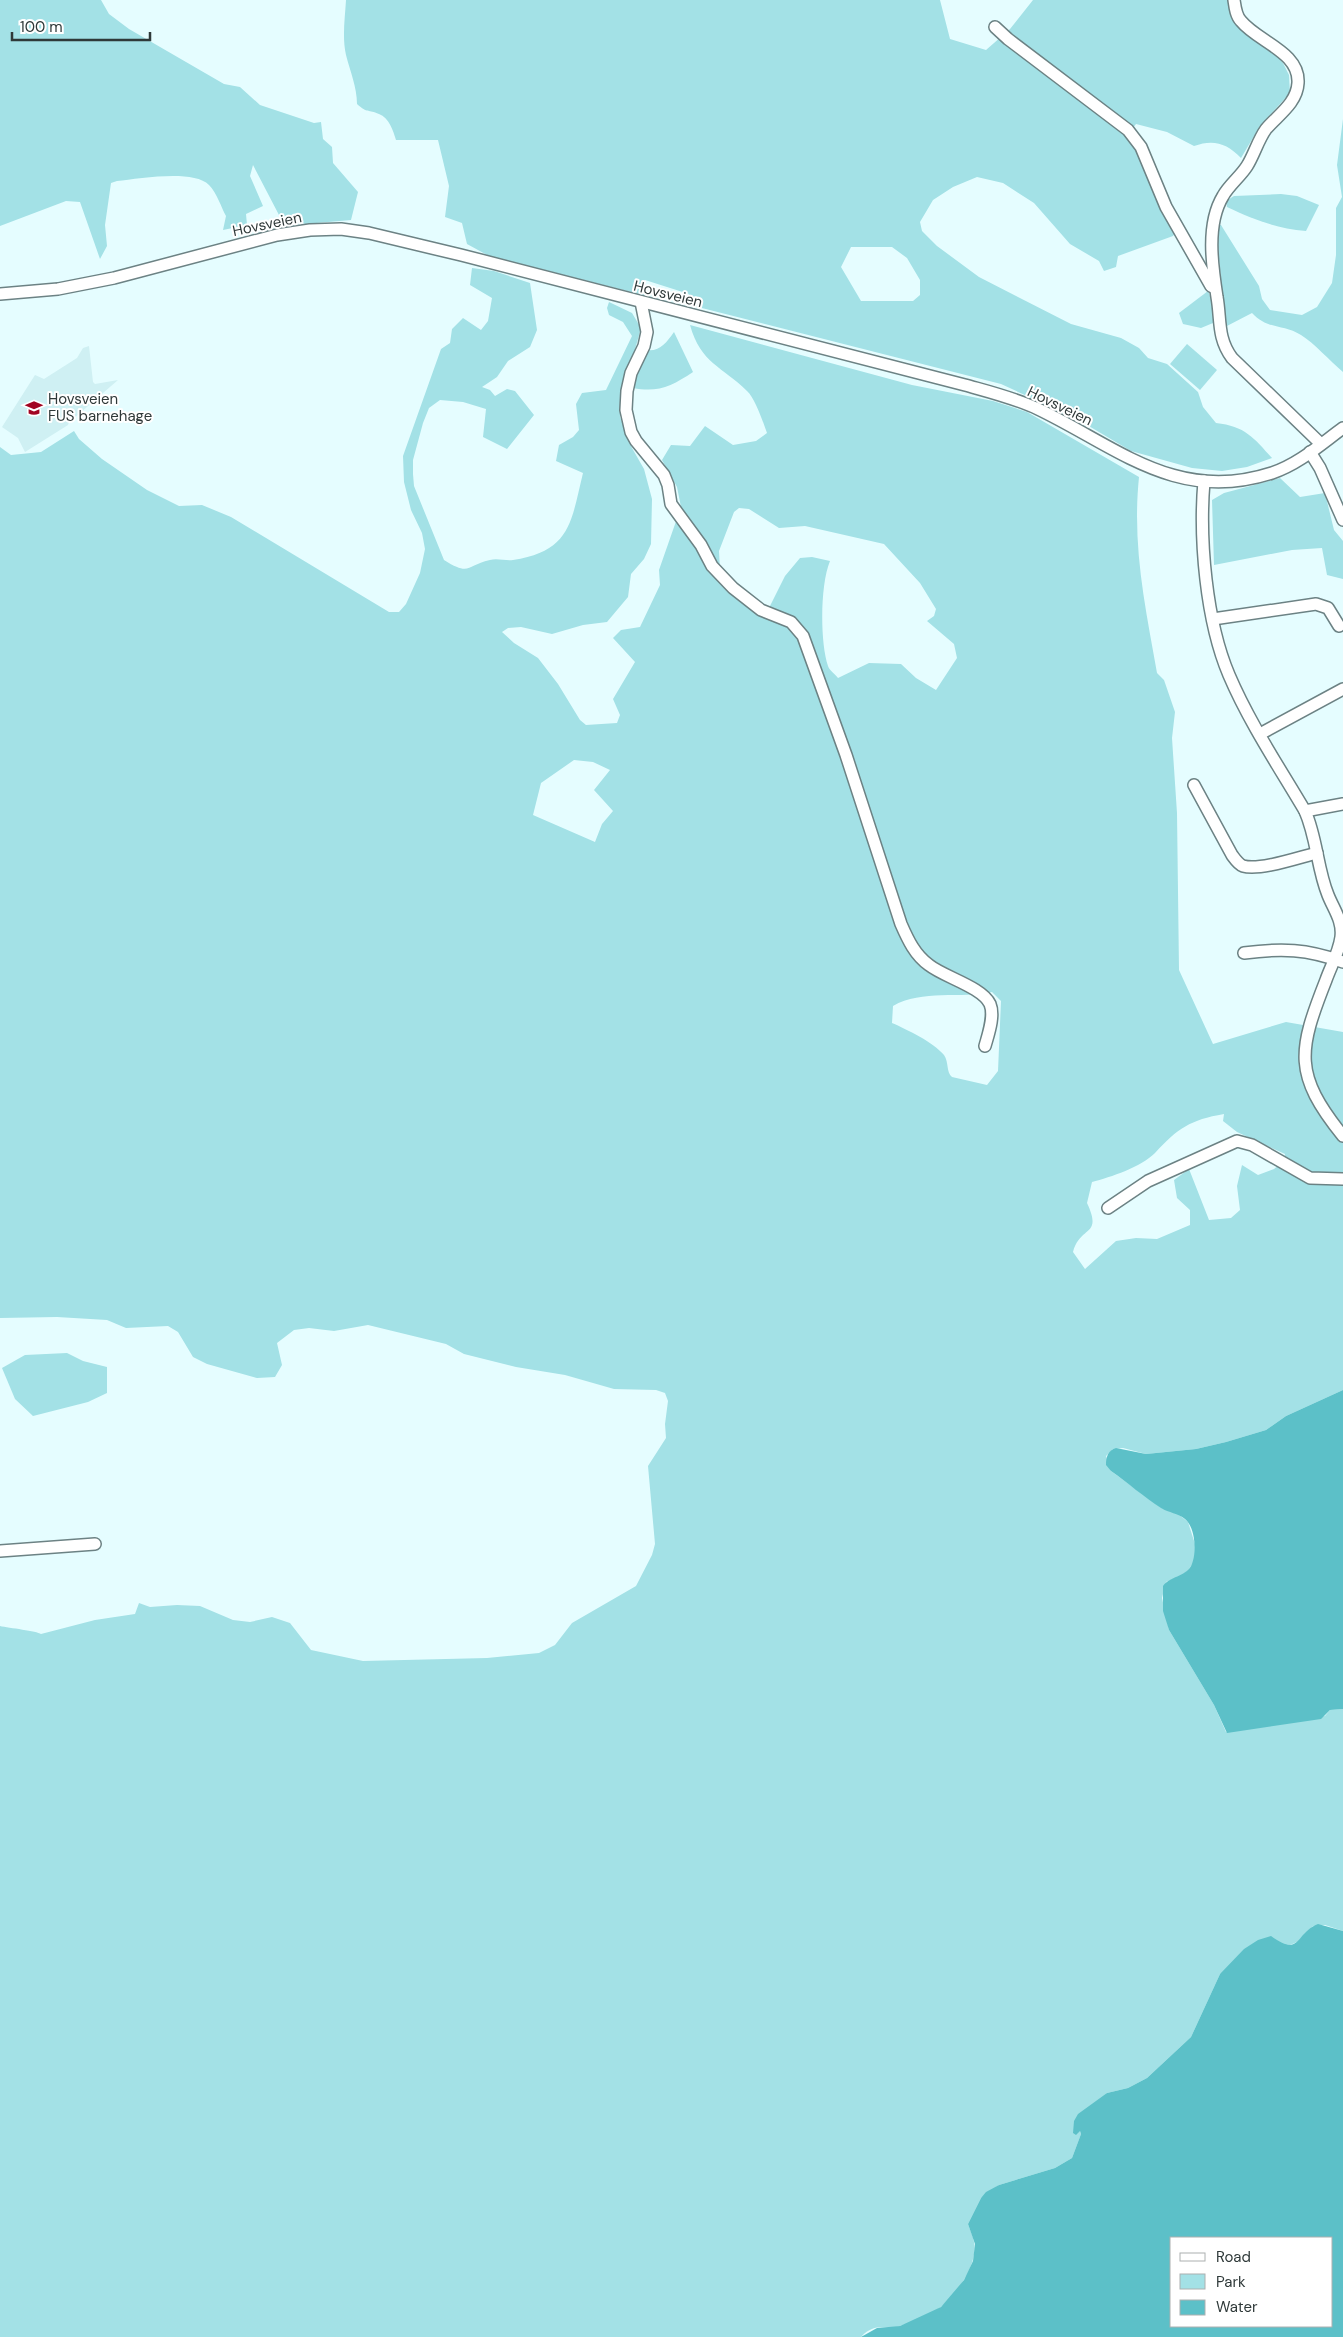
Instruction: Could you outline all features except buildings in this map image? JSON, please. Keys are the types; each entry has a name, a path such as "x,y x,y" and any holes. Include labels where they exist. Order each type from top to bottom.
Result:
{"street":[{"path":"1234,0 1240,21 1279,50 1295,67 1298,85 1290,103 1266,130 1248,164 1216,208 1213,219 1213,264 1220,331 1229,353 1320,444"},
{"path":"995,27 1128,130 1141,147 1166,207 1211,286 1215,288"},
{"name":"Hovsveien","path":"0,294 35,292 114,278 277,234 326,229 369,233 965,385 1024,403 1133,462 1169,475 1204,481 1234,481 1272,473 1310,452 1343,428"},
{"path":"1201,269 1213,264"},
{"path":"640,302 647,332 644,346 631,373 627,391 626,410 631,432 636,441 664,475 668,485 671,504 701,545 712,566 733,588 761,610 791,622 803,636 846,755 901,924 910,944 927,964 941,974 977,992 990,1004 992,1013 985,1046"},
{"path":"1310,452 1320,468 1343,520"},
{"path":"1204,481 1201,523 1212,619 1229,675 1260,734 1305,811 1311,825 1326,889 1342,925 1339,961 1308,1027 1303,1051 1309,1085 1323,1111 1343,1136"},
{"path":"1212,619 1316,604 1328,608 1339,626"},
{"path":"1260,734 1343,689"},
{"path":"1194,785 1232,854 1240,864 1260,866 1317,853"},
{"path":"1305,811 1343,804"},
{"path":"1244,954 1290,949 1339,961"},
{"path":"1108,1208 1148,1181 1237,1141 1252,1145 1310,1178 1343,1179"},
{"path":"0,1551 95,1544"}],"shaded area":[{"path":"89,346 93,382 95,384 118,380 73,419 70,419 68,425 25,452 18,438 2,427 35,375 44,379 77,358 83,348"}],"green space":[{"path":"0,0 101,0 109,14 129,29 224,84 240,87 260,105 314,123 321,122 323,139 332,147 333,163 358,192 351,220 305,224 297,219 279,215 253,165 250,176 263,206 246,214 247,225 223,230 226,216 217,196 209,185 191,177 165,176 111,183 105,225 107,246 100,259 80,202 66,201 0,226"},
{"path":"346,0 940,0 950,39 986,50 1010,29 1033,0 1229,0 1283,63 1289,75 1290,93 1260,126 1241,158 1230,149 1219,144 1207,143 1194,146 1167,132 1136,124 1127,136 1135,148 1175,233 1173,236 1118,256 1116,267 1104,271 1099,261 1070,244 1034,203 1003,183 977,177 953,187 933,200 920,222 922,231 937,246 979,277 1071,324 1121,338 1139,348 1148,358 1167,364 1198,392 1203,407 1216,423 1242,430 1254,439 1272,458 1247,467 1222,471 1192,468 1131,451 1077,419 1001,384 686,304 689,294 645,280 647,296 489,256 467,244 462,223 445,217 449,186 438,140 396,140 392,128 385,118 357,104 355,85 345,48","holes":["851,247 892,247 907,258 920,280 920,295 913,301 861,301 841,267"]},
{"path":"1343,119 1343,372 1306,338 1288,329 1270,325 1252,313 1225,327 1216,224 1221,225 1259,286 1262,299 1270,310 1302,315 1317,307 1332,283 1336,255 1336,208 1342,197 1337,165"},
{"path":"1281,194 1297,196 1319,205 1306,231 1265,223 1227,207 1226,201 1234,196"},
{"path":"472,268 494,271 530,283 537,330 530,347 508,361 497,377 482,387 490,390 495,396 507,389 515,391 534,415 507,449 483,437 486,409 463,402 440,400 429,408 413,460 414,486 444,560 459,568 468,568 493,559 513,560 532,556 547,550 565,532 571,520 583,473 556,461 559,445 573,437 579,430 576,404 582,393 606,390 632,336 623,322 609,315 607,308 609,302 632,313 641,328 634,353 622,383 620,417 632,448 644,469 652,499 651,544 644,559 631,574 628,597 607,622 583,625 552,634 521,627 508,628 502,632 514,643 538,658 558,684 580,720 586,725 617,723 620,715 613,699 635,662 613,638 621,630 640,627 660,585 659,570 681,507 677,487 662,460 671,445 690,446 705,426 733,445 756,441 767,433 750,394 706,356 700,348 690,325 912,385 993,401 1027,412 1139,477 1137,527 1144,599 1157,673 1164,680 1175,712 1172,738 1177,813 1179,970 1213,1044 1286,1022 1343,1032 1343,1390 1286,1416 1266,1430 1226,1442 1196,1449 1146,1454 1123,1448 1113,1449 1106,1456 1111,1471 1163,1509 1177,1513 1188,1522 1195,1544 1196,1558 1183,1575 1166,1582 1162,1598 1169,1630 1214,1705 1226,1732 1325,1716 1330,1710 1343,1709 1343,1931 1325,1925 1313,1926 1297,1942 1283,1945 1220,1974 1191,2037 1147,2078 1128,2088 1107,2093 1080,2131 1081,2134 1072,2158 1055,2168 999,2185 981,2198 968,2224 974,2240 974,2250 973,2259 966,2277 948,2300 938,2309 922,2318 900,2326 871,2329 861,2337 0,2337 0,1626 41,1634 95,1620 135,1614 139,1603 150,1607 200,1606 233,1620 250,1622 272,1617 290,1623 311,1650 363,1661 487,1658 539,1653 555,1645 572,1623 636,1586 652,1555 655,1544 648,1466 666,1438 665,1424 668,1401 665,1393 656,1390 614,1389 565,1375 516,1367 464,1354 446,1344 368,1325 334,1331 309,1328 294,1330 277,1343 282,1365 275,1377 257,1378 207,1364 193,1357 178,1332 168,1326 126,1328 107,1320 57,1317 0,1318 0,447 11,455 41,452 74,431 79,439 102,459 147,490 179,506 202,505 231,517 389,612 399,612 406,604 420,573 425,549 422,533 411,510 404,482 403,456 441,349 450,343 452,329 463,318 481,330 488,321 492,298 470,285","holes":["739,508 749,509 779,528 805,526 884,544 920,583 936,609 934,616 927,621 954,644 957,658 936,690 916,678 901,664 869,663 838,678 828,666 822,629 824,584 830,561 812,557 800,558 785,576 768,607 742,592 720,570 719,551 734,512","574,760 593,762 610,770 594,790 613,811 602,824 595,842 533,815 541,783","992,992 1001,1001 998,1071 987,1085 952,1077 946,1058 939,1050 920,1037 892,1023 893,1006 904,1001 929,996","1224,1114 1223,1121 1237,1132 1285,1154 1284,1161 1274,1169 1258,1175 1242,1165 1237,1186 1240,1210 1231,1218 1209,1220 1189,1169 1174,1180 1177,1198 1190,1210 1190,1225 1157,1239 1136,1238 1116,1241 1085,1269 1073,1252 1076,1244 1089,1230 1093,1221 1087,1203 1092,1182 1142,1163 1178,1131 1202,1119"]},
{"path":"1208,291 1214,305 1213,323 1201,328 1183,324 1179,313"},
{"path":"674,332 693,372 671,385 657,389 633,388 635,374 646,350 659,348"},
{"path":"1187,344 1217,370 1200,390 1170,364"},
{"path":"1280,478 1300,497 1325,493 1334,530 1343,541 1343,579 1327,575 1322,548 1292,550 1214,565 1212,500 1224,493"},
{"path":"67,1353 83,1361 107,1367 107,1393 88,1402 33,1416 15,1399 2,1368 25,1355"}],"water":[{"path":"1343,1390 1343,1709 1330,1710 1321,1719 1227,1733 1214,1705 1169,1630 1163,1611 1163,1586 1169,1580 1188,1570 1193,1561 1195,1549 1189,1523 1182,1517 1161,1508 1111,1471 1106,1465 1107,1457 1111,1450 1116,1448 1146,1454 1196,1449 1226,1442 1266,1430 1286,1416"},
{"path":"1318,1924 1343,1931 1343,2337 861,2337 877,2328 900,2326 941,2307 964,2280 973,2261 975,2244 968,2224 986,2192 999,2185 1055,2168 1072,2158 1081,2134 1080,2131 1076,2135 1073,2133 1074,2121 1078,2114 1107,2093 1128,2088 1147,2078 1191,2037 1220,1974 1244,1949 1258,1940 1271,1936 1288,1945 1293,1944"}],"place":[{"name":"Hovsveien FUS barnehage","path":"34,408"}]}
